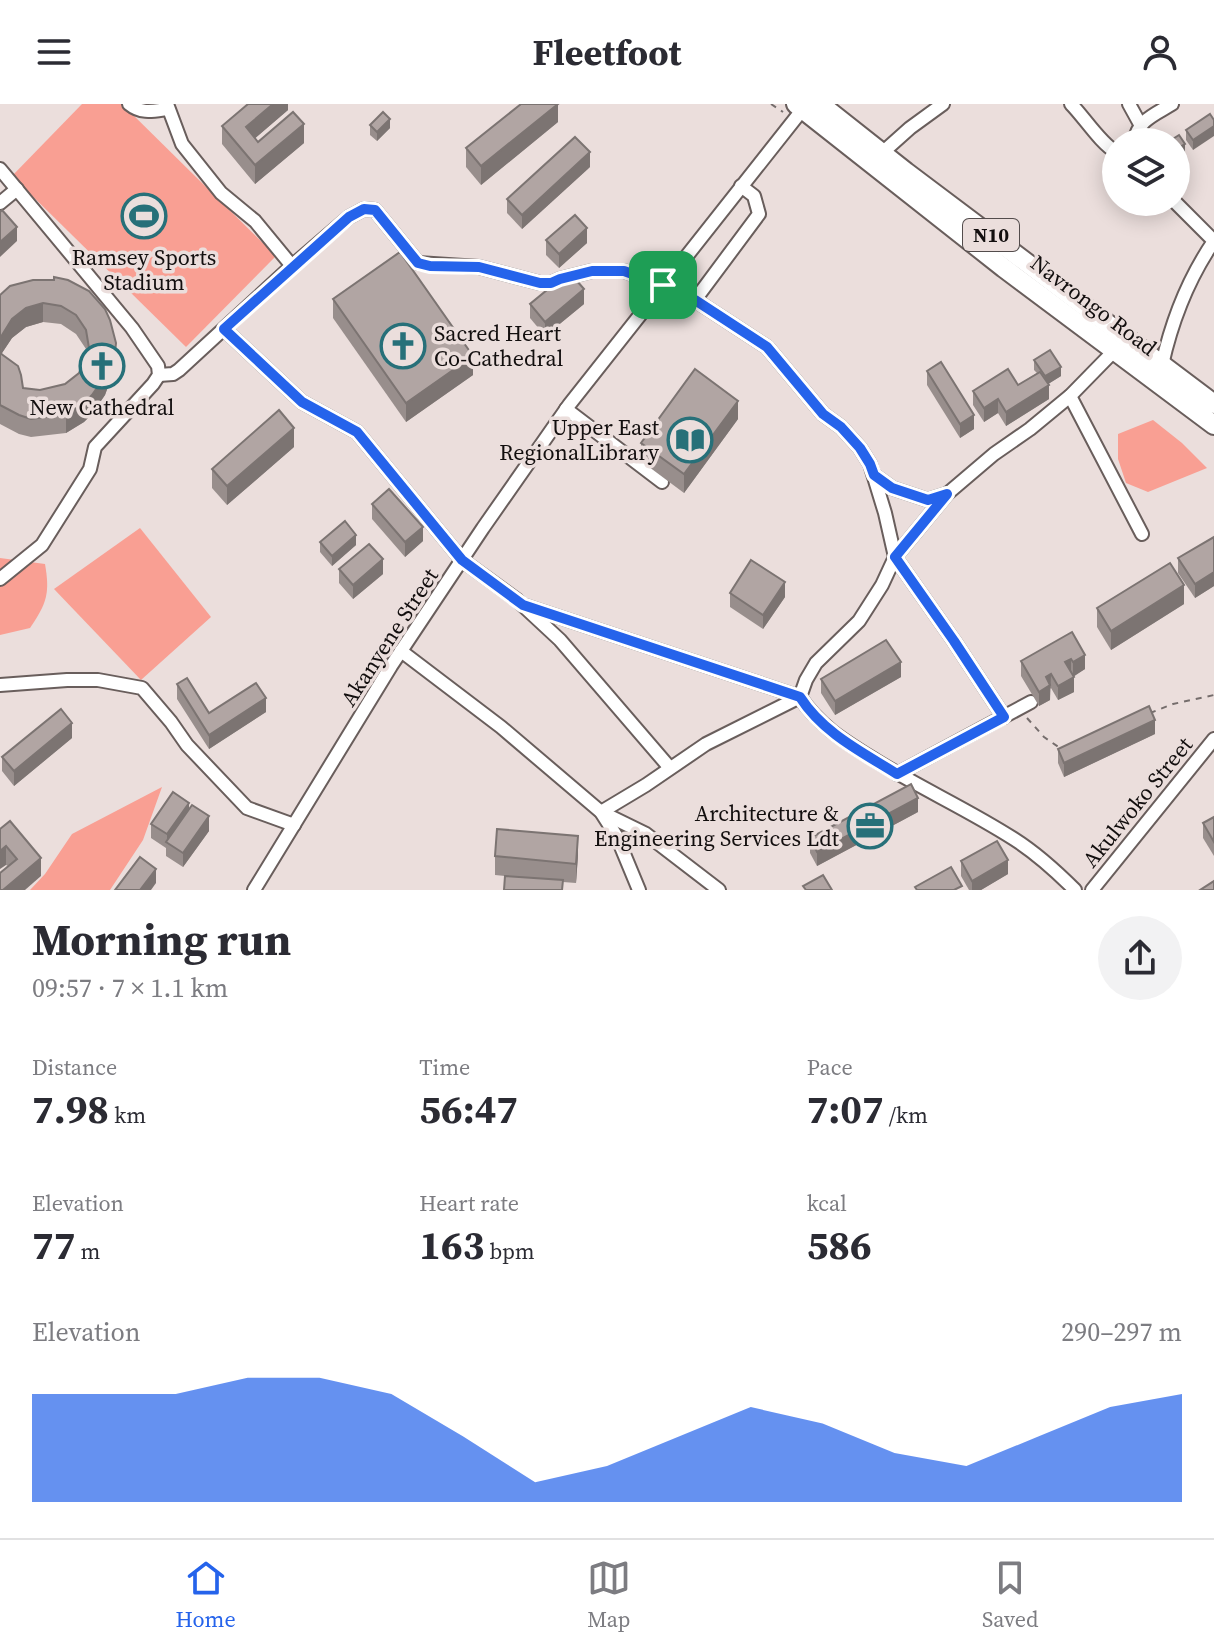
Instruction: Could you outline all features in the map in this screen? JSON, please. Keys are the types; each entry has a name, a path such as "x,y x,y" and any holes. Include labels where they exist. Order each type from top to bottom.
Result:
{"highway":[{"name":"Navrongo Road","path":"806,105 882,153 1214,404"},
{"name":"Navrongo Road","path":"806,105 1004,268 1214,425"}],"street":[{"path":"129,104 146,112 167,106 182,144 221,193 255,221 292,266"},
{"path":"882,153 943,104"},
{"path":"1071,104 1102,140"},
{"path":"1129,104 1140,124"},
{"path":"1137,128 1172,104"},
{"name":"Akanyene Street","path":"254,890 401,651 566,409 806,105"},
{"path":"0,169 132,328 158,366 159,375 95,447 90,469 42,545 0,579"},
{"path":"741,186 754,196 759,214 695,300 767,347 823,414 841,427 860,448 874,475 895,557 1004,717"},
{"path":"0,203 17,189"},
{"path":"159,375 173,374 179,370 292,266 349,217 364,209 375,210 418,263 479,267 540,283 551,283 592,271 624,271 663,285"},
{"path":"1162,365 1190,280 1214,241 1189,216"},
{"path":"224,329 302,402 357,432 462,560 523,605 560,640 670,768"},
{"path":"601,812 706,744 800,697 816,663 859,621 895,557 947,494 1070,396 1115,350"},
{"path":"1070,396 1142,534"},
{"path":"566,409 662,482"},
{"path":"874,475 892,488 928,500 947,494"},
{"path":"523,605 800,697 810,713 848,744 1014,839 1053,868 1075,890"},
{"path":"401,651 501,727 601,812 646,834 719,890"},
{"path":"0,685 98,680 142,688 187,745 247,808 294,825"},
{"path":"897,774 1031,702"},
{"name":"Akulwoko Street","path":"1092,890 1214,741"},
{"path":"601,812 617,837 639,890"}],"path":[{"path":"1149,714 1173,704 1214,695"},
{"path":"1019,709 1044,737 1064,751"}],"shaded area":[{"name":"Ramsey Sports Stadium","path":"82,104 122,104 276,256 186,347 12,176"},
{"path":"1153,420 1207,468 1148,492 1126,483 1118,459 1118,434"},
{"path":"140,528 211,617 141,680 54,589"},
{"path":"0,558 45,564 47,583 44,604 30,628 0,635"},
{"path":"162,787 143,840 110,890 30,890 72,834"}],"building":[{"path":"248,104 273,104 246,127 258,142 293,112 304,124 255,165 222,126"},
{"path":"521,104 558,104 481,166 466,148"},
{"path":"383,112 390,119 377,132 370,125"},
{"path":"1210,114 1214,120 1214,126 1193,140 1189,128"},
{"path":"575,137 590,152 522,215 507,199"},
{"path":"2,210 17,227 0,242 0,212"},
{"path":"575,215 587,228 559,254 546,240"},
{"name":"Sacred Heart Co-Cathedral","path":"400,252 473,356 406,403 333,299"},
{"path":"569,272 584,289 545,322 530,304"},
{"path":"54,277 68,280 89,291 105,309 116,343 114,362 110,362 105,376 84,403 66,414 31,419 0,405 0,353 0,295 10,286 33,280 54,280","holes":["43,303 61,306 76,315 86,330 89,348 79,373 65,384 40,390 23,388 18,366 0,353 2,335 12,319 26,308"]},
{"path":"1050,350 1061,367 1045,376 1034,360"},
{"path":"941,362 974,415 960,424 927,371"},
{"name":"Upper East RegionalLibrary","path":"695,369 738,401 684,474 641,443"},
{"path":"1008,369 1018,385 1040,372 1049,385 1006,412 998,399 984,408 973,391"},
{"path":"279,410 294,428 227,486 212,469"},
{"path":"389,489 423,527 405,542 372,504"},
{"path":"345,521 356,535 332,556 320,542"},
{"path":"1214,537 1214,572 1195,584 1178,558"},
{"path":"369,544 383,559 353,585 339,569"},
{"path":"751,560 785,582 763,615 730,593"},
{"path":"1170,563 1184,585 1111,631 1097,608"},
{"path":"1072,632 1085,655 1073,662 1071,659 1065,662 1074,677 1058,686 1051,674 1046,677 1050,685 1039,692 1021,661"},
{"path":"886,640 901,662 835,701 821,679"},
{"path":"187,678 209,713 256,683 266,698 209,735 177,684"},
{"path":"1149,706 1155,720 1064,763 1058,749"},
{"path":"61,709 72,723 14,771 2,757"},
{"path":"911,784 918,798 817,852 810,838"},
{"path":"173,792 189,803 167,834 151,824"},
{"path":"192,805 209,816 183,853 166,842"},
{"path":"1214,817 1214,842 1203,823"},
{"path":"10,821 41,858 0,890 0,873 17,859 6,846 0,851 0,829"},
{"path":"497,829 578,836 576,864 495,856"},
{"path":"997,841 1008,860 972,881 961,861"},
{"path":"140,857 156,869 140,890 115,890"},
{"path":"951,867 962,886 954,890 917,890 915,887"},
{"path":"823,875 832,890 806,890 803,886"},
{"path":"505,876 563,880 562,890 504,890"},
{"path":"1214,881 1214,890 1200,890"}],"place":[{"name":"Ramsey Sports Stadium","path":"144,216"},
{"name":"Sacred Heart Co-Cathedral","path":"403,346"},
{"name":"New Cathedral","path":"102,366"},
{"name":"Upper East RegionalLibrary","path":"690,440"},
{"name":"Architecture & Engineering Services Ldt","path":"870,826"}],"route":[{"path":"364,209 375,210 418,263 479,267 540,283 551,283 592,271 624,271 663,285 695,300 767,347 823,414 841,427 860,448 874,475 892,488 928,500 947,494 895,557 1004,717 897,774 823,725 810,713 800,697 523,605 462,560 357,432 302,402 224,329 349,217 364,209"}]}
